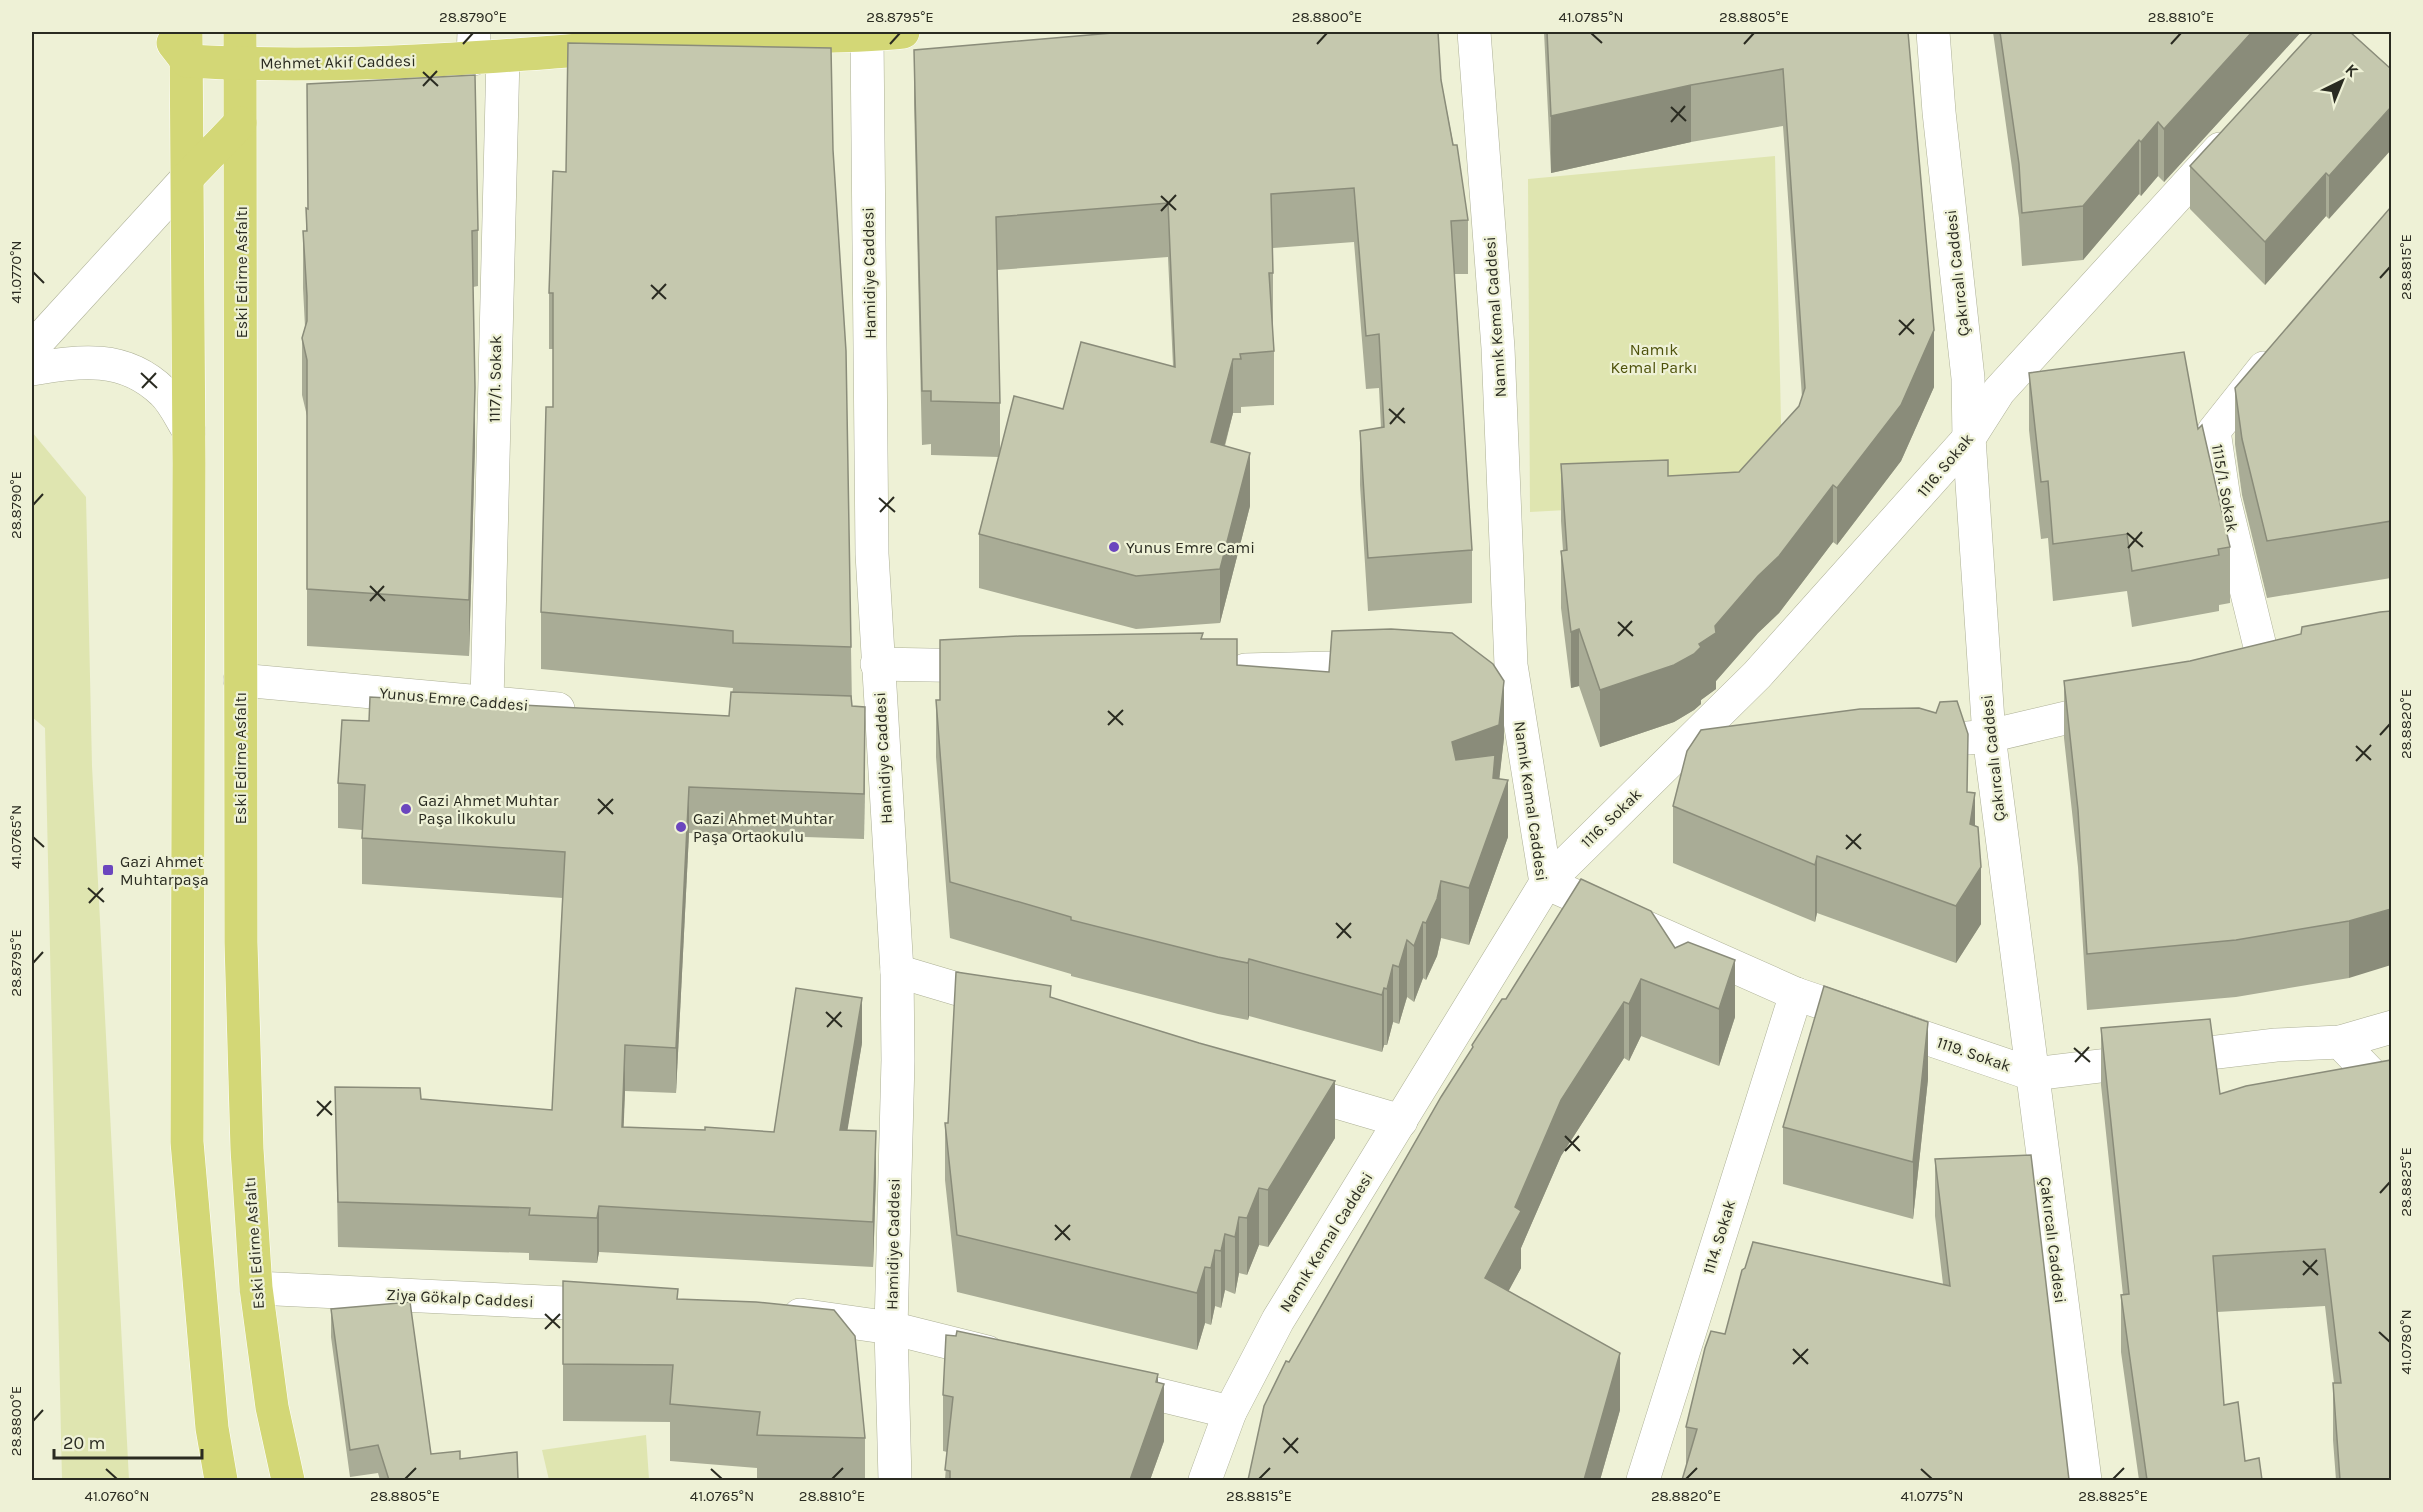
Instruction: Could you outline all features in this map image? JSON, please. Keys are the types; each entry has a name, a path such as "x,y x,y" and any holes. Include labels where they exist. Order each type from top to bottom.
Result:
{"main road":[{"path":"164,32 187,46 189,431 187,1142 212,1428 221,1480"},
{"name":"Eski Edirne Asfaltı","path":"240,32 241,943 247,1149 256,1288 272,1407 288,1480"},
{"name":"Mehmet Akif Caddesi","path":"187,46 240,64 707,36 867,36 903,32"},
{"path":"188,177 240,123"}],"street":[{"name":"Namık Kemal Caddesi","path":"1205,1480 1230,1412 1278,1320 1546,883 1511,665 1498,348 1474,32"},
{"name":"Çakırcalı Caddesi","path":"1933,32 1939,112 1968,378 1969,438 1989,736 2085,1480"},
{"name":"Hamidiye Caddesi","path":"867,36 872,554 897,971 898,1060 891,1328 895,1480"},
{"name":"1117/1. Sokak","path":"484,49 487,702"},
{"name":"1116. Sokak","path":"1546,883 1757,675 1969,438 1999,391 2238,128"},
{"path":"32,348 188,177"},
{"name":"1115/1. Sokak","path":"2266,671 2224,499 2214,431 2243,392 2282,348"},
{"path":"32,369 83,361 131,369 164,393 189,431"},
{"path":"877,664 1017,667"},
{"path":"1476,666 1511,665"},
{"path":"2231,680 2300,665"},
{"path":"1216,670 1405,667"},
{"name":"Yunus Emre Caddesi","path":"240,680 591,712"},
{"path":"1941,740 1989,736 2139,701"},
{"path":"848,723 883,724"},
{"path":"1670,762 1717,758"},
{"name":"1119. Sokak","path":"1546,883 1796,994 2032,1074 2276,1045 2340,1042 2391,1027"},
{"path":"897,971 1023,1008"},
{"name":"1114. Sokak","path":"1643,1480 1796,994"},
{"path":"2340,1042 2391,1096"},
{"path":"1263,1080 1401,1121"},
{"name":"Ziya Gökalp Caddesi","path":"256,1288 638,1307"},
{"path":"768,1313 891,1328 1015,1359"},
{"path":"1094,1378 1230,1412"}],"green space":[{"name":"Namık Kemal Parkı","path":"1775,156 1782,466 1712,502 1530,512 1528,179"},
{"path":"32,432 86,497 92,766 129,1480 62,1480 45,728 32,717"},
{"path":"646,1435 649,1479 657,1480 549,1480 542,1450"}],"building":[{"path":"1124,32 1438,32 1441,80 1453,145 1457,145 1468,220 1451,221 1472,550 1368,558 1360,431 1384,427 1379,334 1366,336 1354,188 1271,194 1273,273 1269,273 1274,351 1240,354 1241,359 1233,359 1211,442 1250,453 1220,569 1136,576 979,534 1014,396 1063,409 1081,342 1175,367 1168,203 996,217 1000,403 931,401 931,391 922,391 914,50"},
{"path":"1547,32 1908,32 1934,330 1901,405 1837,488 1833,485 1779,556 1758,576 1715,626 1716,633 1699,644 1701,647 1694,654 1674,665 1600,690 1579,629 1571,632 1561,551 1567,550 1561,464 1668,460 1668,476 1739,472 1799,406 1805,388 1783,69 1691,85 1551,116"},
{"path":"2000,32 2252,32 2164,129 2158,122 2141,142 2139,140 2083,206 2022,213 2019,164"},
{"path":"2313,32 2350,32 2391,69 2391,107 2329,176 2326,173 2265,242 2190,166"},
{"path":"568,43 831,48 833,150 846,351 851,647 733,643 733,631 541,612 546,407 553,407 553,293 549,293 553,171 566,172"},
{"path":"475,75 478,230 472,231 475,388 469,600 307,589 307,360 302,338 307,321 303,231 307,231 306,208 308,209 307,84"},
{"path":"2390,208 2391,521 2267,541 2242,439 2235,388"},
{"path":"2184,352 2198,429 2202,425 2230,547 2218,549 2219,555 2132,571 2127,534 2053,544 2048,481 2041,482 2029,373"},
{"path":"2391,611 2391,909 2349,921 2236,940 2087,954 2078,810 2064,681 2190,661 2301,634 2302,627"},
{"path":"1391,629 1452,633 1493,664 1504,681 1499,725 1452,742 1456,760 1495,755 1493,778 1508,780 1469,888 1441,881 1437,899 1426,923 1423,922 1414,946 1407,940 1399,967 1393,965 1387,989 1384,988 1382,995 1249,959 1248,963 1218,957 1071,920 1071,917 950,882 936,700 940,700 940,640 1019,636 1203,633 1201,639 1237,639 1237,665 1329,672 1332,631"},
{"path":"731,692 851,696 852,706 865,707 864,794 689,787 676,1048 625,1045 622,1127 705,1130 705,1127 774,1132 796,988 862,998 840,1130 876,1131 873,1222 599,1206 597,1218 529,1215 530,1208 338,1202 335,1087 420,1088 421,1099 552,1110 565,852 362,838 365,785 338,783 342,720 369,721 370,697 729,716"},
{"path":"1957,701 1968,734 1967,792 1975,793 1970,824 1978,827 1981,867 1956,906 1817,856 1815,865 1673,806 1687,751 1701,730 1860,709 1919,708 1936,713 1940,702"},
{"path":"1581,879 1651,911 1675,948 1688,942 1735,960 1719,1009 1641,979 1629,1004 1624,1002 1561,1100 1515,1207 1521,1211 1485,1278 1620,1353 1584,1480 1248,1480 1264,1406 1286,1361 1289,1362 1441,1097 1473,1047 1472,1045 1502,999 1506,999"},
{"path":"956,972 1051,986 1050,997 1199,1043 1335,1081 1268,1190 1259,1188 1247,1218 1239,1217 1235,1237 1225,1234 1221,1251 1215,1250 1211,1268 1205,1267 1197,1293 957,1235 945,1123 948,1123"},
{"path":"1824,986 1928,1022 1913,1162 1783,1127"},
{"path":"2210,1019 2220,1094 2246,1086 2391,1060 2391,1480 2340,1480 2333,1383 2341,1383 2325,1249 2213,1256 2224,1405 2238,1402 2245,1461 2259,1458 2262,1480 2147,1480 2121,1295 2129,1294 2101,1028"},
{"path":"2031,1155 2069,1480 1682,1480 1697,1429 1686,1427 1705,1348 1711,1331 1725,1334 1742,1270 1745,1268 1753,1242 1950,1286 1935,1159"},
{"path":"563,1281 678,1289 677,1299 756,1302 834,1310 855,1336 865,1438 757,1435 760,1412 670,1404 673,1365 563,1364"},
{"path":"410,1302 431,1454 460,1451 460,1459 517,1452 518,1480 389,1480 378,1445 350,1450 331,1309"},
{"path":"957,1331 1158,1374 1156,1382 1164,1384 1130,1480 950,1480 950,1471 945,1470 953,1397 943,1395 946,1335 956,1336"}],"place":[{"name":"Yunus Emre Cami","path":"1114,547"},
{"name":"Gazi Ahmet Muhtar Paşa İlkokulu","path":"406,809"},
{"name":"Gazi Ahmet Muhtar Paşa Ortaokulu","path":"681,827"},
{"name":"Gazi Ahmet Muhtarpaşa","path":"108,870"}]}
